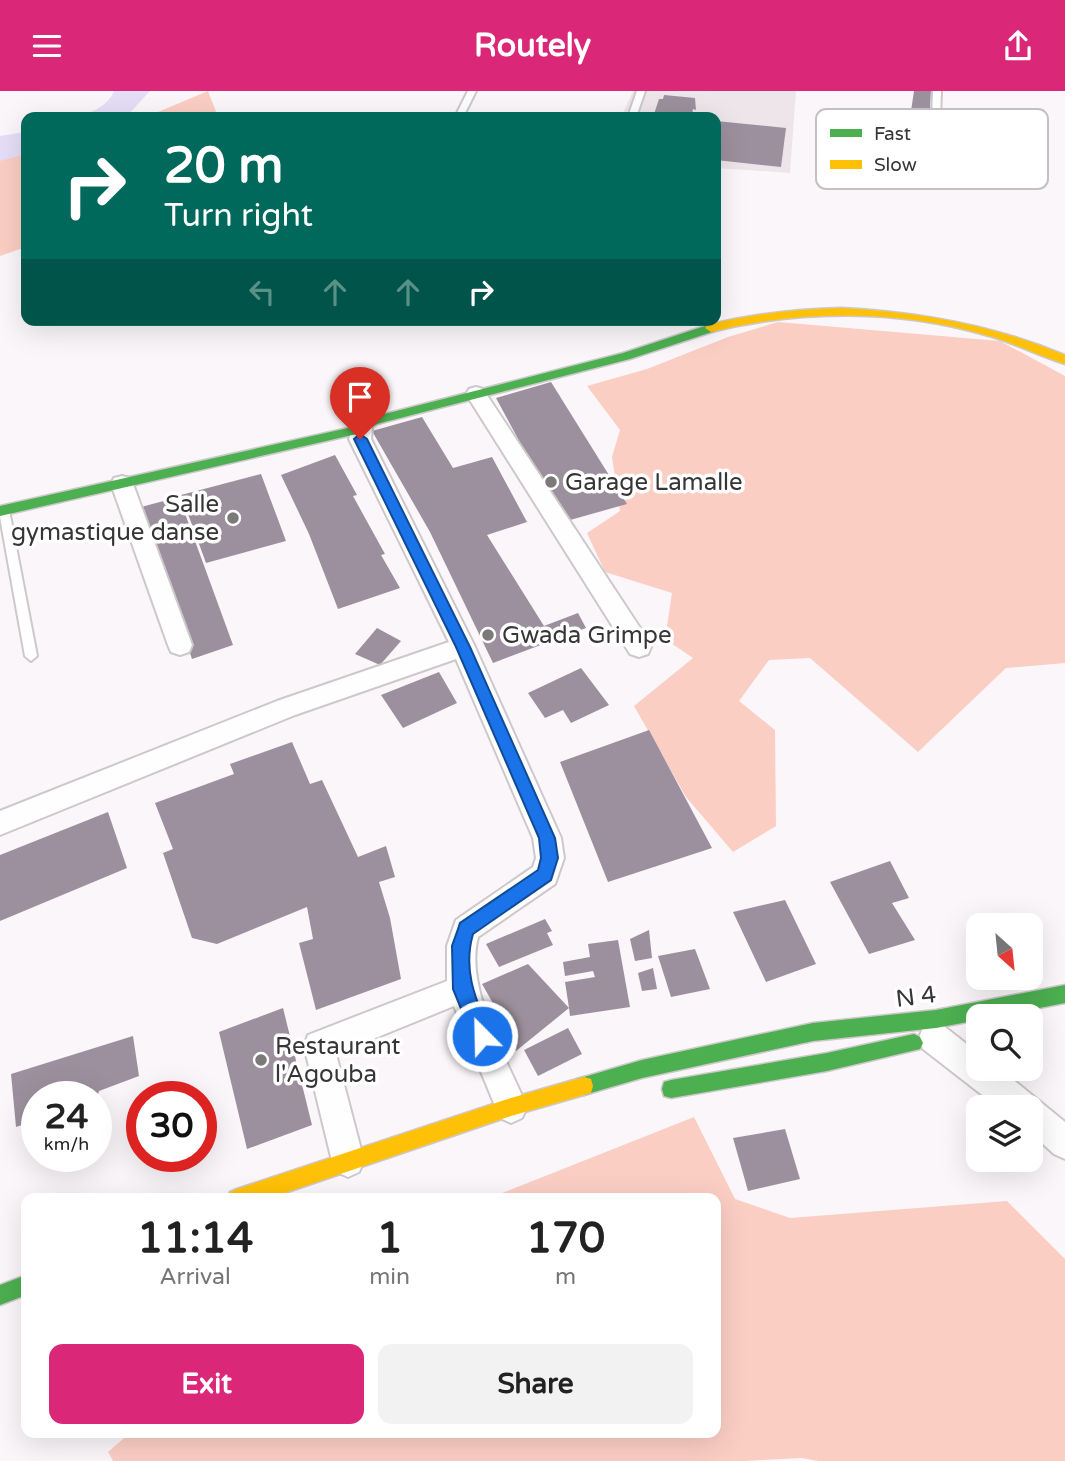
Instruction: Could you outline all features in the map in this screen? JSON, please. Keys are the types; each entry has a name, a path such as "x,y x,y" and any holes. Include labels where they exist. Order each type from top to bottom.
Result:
{"main road":[{"path":"2,510 360,429 373,421 628,356 747,319 805,311 862,313 953,323 1021,339 1065,361"},
{"name":"N 4","path":"255,1193 511,1107 642,1069 814,1032 936,1019 1065,993"},
{"name":"N 4","path":"658,1091 827,1062 945,1036"},
{"path":"288,1193 516,1117 566,1108"},
{"path":"0,1279 21,1273"},
{"path":"0,1295 21,1287"}],"street":[{"path":"476,394 639,647"},
{"path":"360,429 360,439 463,647 547,838 550,858 545,875 466,929 461,946 462,989 511,1107"},
{"path":"122,484 180,645"},
{"path":"0,823 286,708 463,647"},
{"path":"348,1161 319,1046 462,989"},
{"path":"945,1036 1011,1095"},
{"path":"1043,1123 1065,1143"}],"lane":[{"path":"462,112 472,91"},
{"path":"634,112 641,91"},
{"path":"936,109 937,91"},
{"path":"2,510 31,656"}],"shaded area":[{"path":"114,91 150,91 131,112 91,112"},
{"path":"208,91 216,112 158,112"},
{"path":"633,91 796,91 790,173 721,168 721,112 623,112"},
{"path":"21,133 21,155 0,161 0,136"},
{"path":"0,138 21,141 21,249 0,256"},
{"path":"778,322 1000,341 1065,376 1065,663 1006,668 918,752 810,658 769,660 739,701 775,730 776,826 733,852 686,797 634,706 693,658 665,639 672,593 605,572 587,533 620,511 612,457 620,430 587,386 647,369 728,337"},
{"path":"694,1117 735,1199 790,1218 1007,1201 1065,1259 1065,1461 818,1461 802,1458 744,1461 113,1461 108,1452 124,1438 721,1438 721,1193 502,1193"}],"building":[{"path":"914,91 931,91 930,109 911,109"},
{"path":"664,95 695,98 696,110 655,112 659,99 663,99"},
{"path":"721,122 786,128 781,167 721,161"},
{"path":"551,382 627,504 563,522 496,398"},
{"path":"422,417 453,468 492,457 527,522 487,535 544,626 578,613 586,628 493,663 430,532 372,431"},
{"path":"335,455 357,495 353,496 385,554 381,555 400,588 338,609 309,534 281,475"},
{"name":"Salle gymastique danse","path":"261,474 286,541 206,563 181,495"},
{"path":"179,497 233,645 192,659 141,507"},
{"path":"377,628 401,641 380,665 355,654"},
{"path":"581,668 609,705 571,723 563,710 545,718 528,693"},
{"path":"439,672 457,703 403,728 381,695"},
{"path":"649,730 712,848 608,882 560,762"},
{"path":"292,742 310,784 322,780 358,857 386,846 395,877 379,882 390,918 401,979 316,1010 299,943 313,939 307,907 217,944 192,938 163,853 173,849 155,803 234,774 230,764"},
{"path":"108,812 127,868 0,921 0,855"},
{"path":"890,861 909,898 892,903 915,940 869,954 830,882"},
{"path":"785,900 816,964 766,982 733,912"},
{"path":"545,919 552,931 547,933 553,945 499,967 486,944"},
{"path":"649,930 652,958 635,961 630,939"},
{"path":"618,940 630,1007 570,1016 565,982 595,977 593,971 565,976 563,962 590,957 588,944"},
{"path":"695,949 710,989 671,997 658,956"},
{"path":"528,964 569,1008 516,1051 498,1024 502,1019 482,984"},
{"path":"653,968 657,989 642,991 638,973"},
{"name":"Restaurant l'Agouba","path":"283,1008 312,1125 247,1149 219,1032"},
{"path":"568,1028 582,1054 538,1076 524,1050"},
{"path":"133,1036 139,1076 112,1086 112,1081 21,1081 21,1125 16,1127 11,1074"},
{"path":"785,1129 800,1179 748,1191 733,1138"}],"traffic: fast":[{"path":"0,511 361,429 373,421 626,356 711,328"},
{"path":"584,1086 642,1069 813,1032 936,1019 1065,994"},
{"path":"671,1089 827,1062 914,1043"},
{"path":"0,1295 21,1287"}],"traffic: slow":[{"path":"721,326 751,318 795,313 891,314 985,331 1065,360"},
{"path":"711,328 719,326"},
{"path":"255,1193 511,1107 584,1086"}],"place":[{"name":"Garage Lamalle","path":"551,482"},
{"name":"Salle gymastique danse","path":"233,518"},
{"name":"Gwada Grimpe","path":"488,635"},
{"name":"Restaurant l'Agouba","path":"261,1060"}],"route":[{"path":"360,439 463,647 547,838 550,858 545,875 466,929 461,946 462,989 482,1036"}]}
